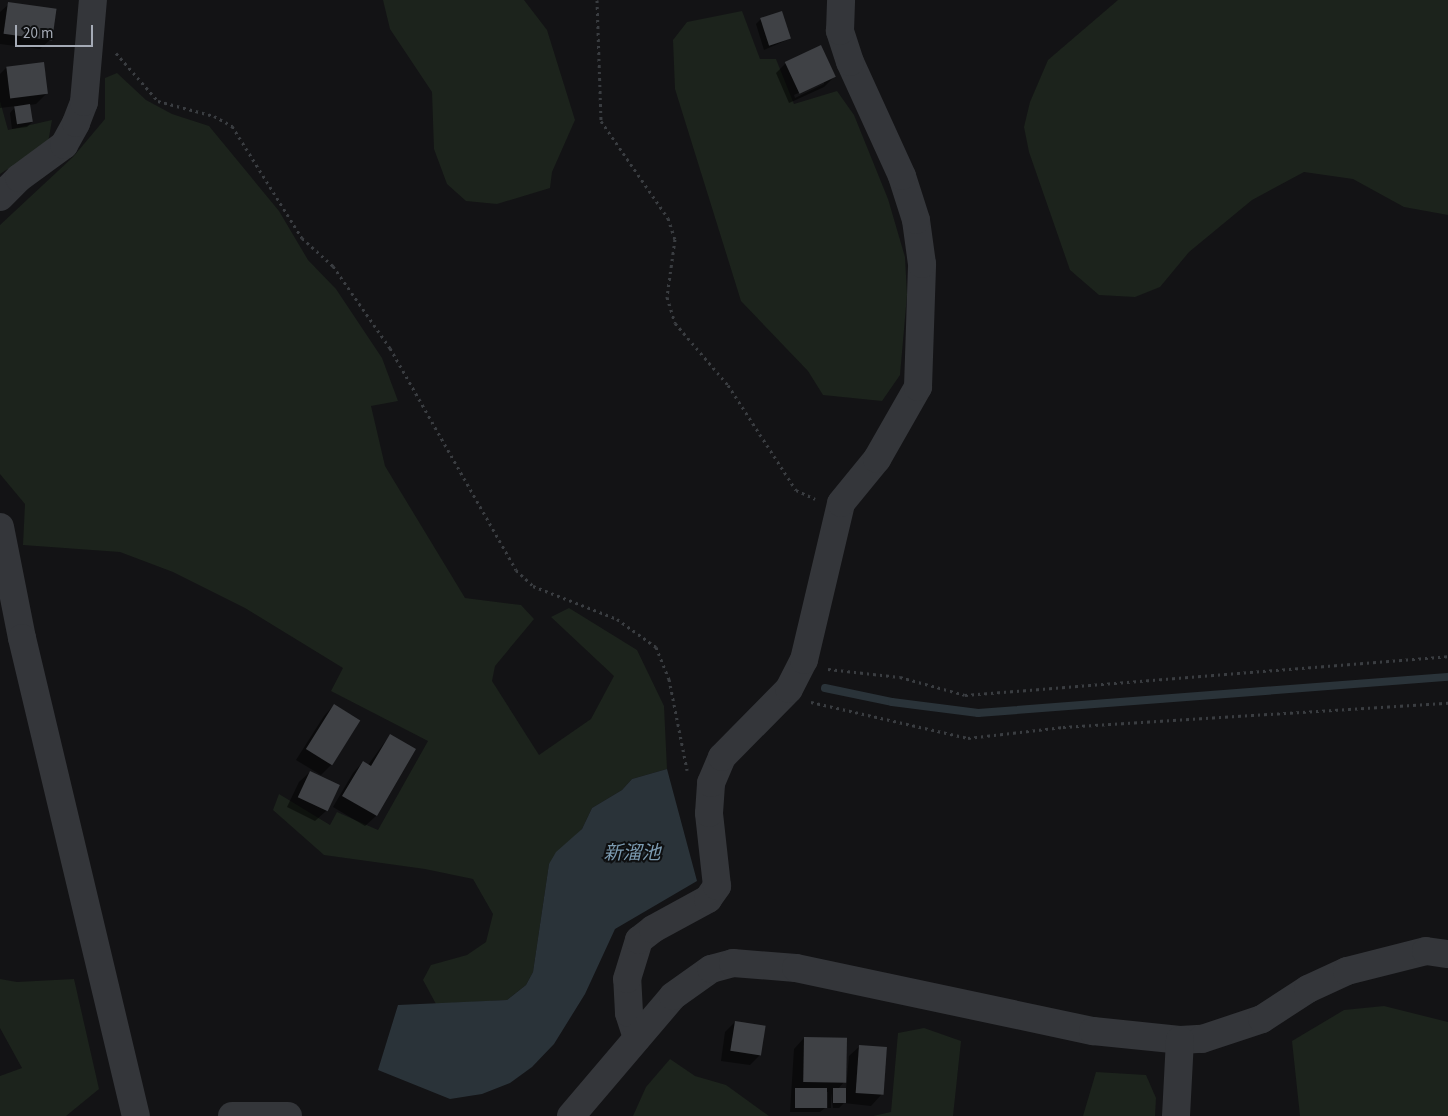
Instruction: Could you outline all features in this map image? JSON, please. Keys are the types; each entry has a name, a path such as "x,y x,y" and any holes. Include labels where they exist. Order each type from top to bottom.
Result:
{"street":[{"path":"0,198 19,178 64,146 76,123 84,102 93,0"},
{"path":"637,1038 629,1014 628,979 640,940 653,929 708,899 717,886 709,813 711,783 722,757 735,740 789,689 804,660 841,503 877,459 918,387 922,264 916,220 902,176 850,62 840,31 841,0"},
{"path":"0,527 22,638 136,1116"},
{"path":"570,1116 672,996 711,969 733,963 796,968 1093,1030 1180,1040 1202,1039 1262,1019 1308,989 1347,971 1426,951 1448,954"},
{"path":"1176,1116 1180,1040"},
{"path":"232,1116 288,1116"}],"path":[{"path":"597,0 601,121 668,218 675,240 667,297 676,322 728,385 796,490 814,499 841,503"},
{"path":"90,31 111,48 158,102 214,116 232,126 302,238 333,266 390,348 516,570 532,586 617,619 656,647 668,680 688,774"},
{"path":"804,660 831,670 900,677 965,695 1448,656"},
{"path":"789,689 809,702 968,738 1064,727 1448,703"}],"shaded area":[{"path":"383,0 524,0 547,30 575,120 552,172 550,188 497,204 466,201 447,184 434,149 432,92 390,29"},
{"path":"1118,0 1448,0 1448,215 1404,207 1353,179 1304,172 1252,200 1189,252 1160,287 1135,297 1099,295 1070,270 1029,152 1024,127 1030,102 1048,60"},
{"path":"742,11 760,59 776,59 794,104 837,91 854,115 888,199 905,257 907,295 900,375 882,401 823,395 808,371 741,301 675,89 673,40 687,22"},
{"path":"117,73 146,100 172,114 209,126 279,211 308,260 336,289 382,358 398,401 371,406 385,466 465,598 521,605 534,619 495,666 492,681 539,755 591,719 614,676 551,617 569,608 637,650 664,706 667,769 632,779 622,790 592,808 582,829 549,864 533,972 526,985 507,1000 436,1004 423,980 431,965 467,955 486,942 493,914 473,879 425,869 324,855 273,810 279,794 330,825 337,812 378,830 428,741 331,691 343,668 245,608 173,572 120,552 23,545 25,504 0,474 0,225 73,157 105,119 105,78"},
{"path":"0,101 8,130 52,120 48,143 0,174"},
{"path":"0,979 17,982 74,979 99,1089 66,1116 0,1116 0,1076 22,1068 0,1028"},
{"path":"1384,1006 1448,1022 1448,1116 1300,1116 1292,1041 1344,1010"},
{"path":"924,1028 961,1041 953,1116 873,1116 891,1112 898,1033"},
{"path":"670,1059 695,1076 726,1085 769,1116 633,1116 646,1087"},
{"path":"1096,1072 1146,1075 1156,1098 1155,1116 1083,1116"}],"water":[{"name":"新溜池","path":"667,769 697,881 615,929 585,994 554,1044 532,1067 510,1083 482,1094 450,1099 378,1070 398,1005 507,1000 526,985 533,972 549,864 556,852 582,829 592,808 622,790 632,779"}],"building":[{"path":"8,2 57,9 52,41 4,34"},
{"path":"782,11 791,39 769,46 760,18"},
{"path":"821,45 836,77 800,94 785,62"},
{"path":"44,62 48,94 10,98 6,67"},
{"path":"30,104 33,122 17,124 14,107"},
{"path":"334,704 360,720 332,765 306,749"},
{"path":"390,734 416,749 377,816 342,796 363,761 371,766"},
{"path":"310,771 340,785 328,811 298,797"},
{"path":"735,1021 766,1026 761,1055 730,1051"},
{"path":"804,1037 847,1038 846,1083 803,1082"},
{"path":"859,1045 887,1047 884,1095 856,1093"},
{"path":"795,1088 827,1088 827,1108 795,1108"},
{"path":"833,1088 846,1088 846,1103 833,1103"}],"waterway":[{"path":"825,688 892,702 978,713 1448,677"}]}
